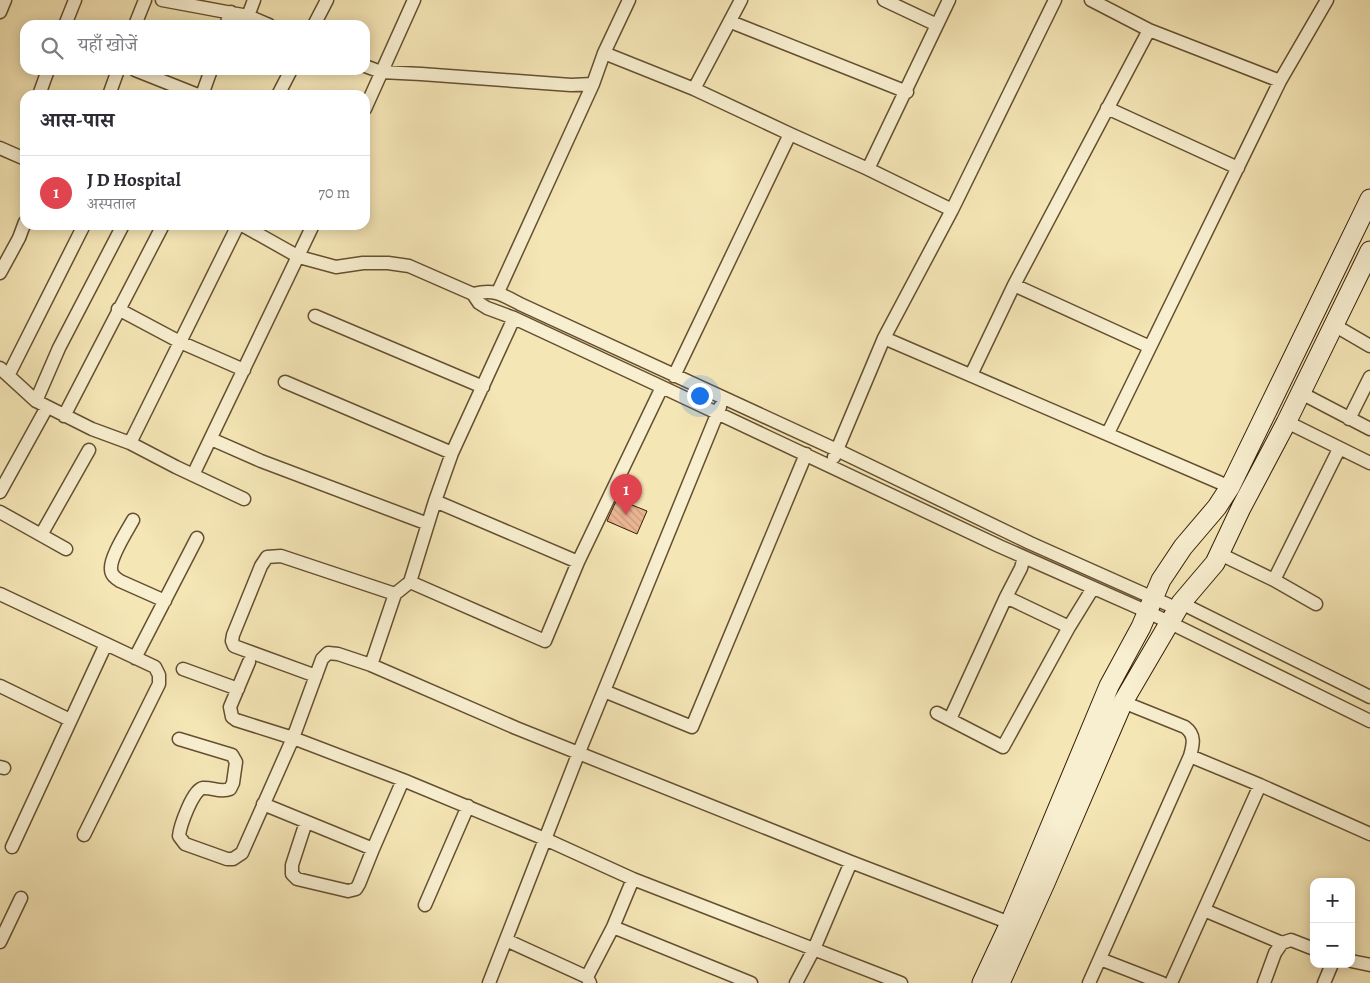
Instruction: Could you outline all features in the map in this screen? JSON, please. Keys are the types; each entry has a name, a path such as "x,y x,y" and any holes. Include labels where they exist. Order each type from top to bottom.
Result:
{"street":[{"path":"0,12 5,0"},
{"path":"67,20 75,0"},
{"path":"137,20 144,0"},
{"path":"162,0 205,4 257,20"},
{"path":"248,16 254,0"},
{"path":"317,20 327,0"},
{"path":"370,98 414,0"},
{"path":"498,292 593,84 604,53 629,0"},
{"path":"694,90 741,0"},
{"path":"884,0 937,25"},
{"path":"868,169 949,0"},
{"path":"830,466 884,338 952,210 1055,0"},
{"path":"1091,0 1149,30 1280,82"},
{"path":"1108,433 1280,82 1327,0"},
{"path":"228,20 231,12"},
{"path":"731,22 906,92"},
{"path":"972,375 1014,285 1149,30"},
{"path":"604,53 694,90 868,169 952,210"},
{"path":"370,68 382,72 572,86 593,84"},
{"path":"41,90 46,75"},
{"path":"110,90 116,75"},
{"path":"147,75 185,90"},
{"path":"204,90 209,75"},
{"path":"281,90 288,75"},
{"path":"1107,108 1238,168"},
{"path":"674,376 790,134"},
{"path":"0,148 20,157"},
{"path":"982,983 1010,923 1109,686 1130,650 1161,580 1183,547 1217,507 1230,487 1370,199"},
{"path":"0,273 22,230"},
{"path":"81,230 4,371 41,404 92,428 130,442 244,499"},
{"path":"0,492 41,404 58,348 120,230"},
{"path":"64,416 160,230"},
{"path":"130,442 237,230"},
{"path":"249,230 299,257 336,267 363,263 388,263 409,266 473,294 498,292 674,376 836,450 1030,543 1151,604"},
{"path":"193,475 311,230"},
{"path":"1000,983 1123,702 1177,611 1220,554 1241,508 1301,393 1370,250 1350,239"},
{"path":"1014,285 1150,347"},
{"path":"473,294 478,303 487,308 514,318 1024,557 1093,588 1177,611 1370,697"},
{"path":"118,309 180,342 244,370"},
{"path":"315,316 483,388"},
{"path":"371,665 395,594 410,582 435,500 452,453 514,318"},
{"path":"1334,325 1370,346"},
{"path":"884,338 1230,487"},
{"path":"1349,419 1370,377"},
{"path":"285,382 452,453"},
{"path":"410,582 545,641 578,562 662,387"},
{"path":"1301,393 1370,429"},
{"path":"489,983 579,752 716,413 724,398"},
{"path":"1286,423 1370,463"},
{"path":"211,438 261,461 428,524"},
{"path":"1274,580 1339,449"},
{"path":"41,535 89,450"},
{"path":"604,691 692,727 806,454"},
{"path":"435,500 578,562"},
{"path":"0,512 66,549"},
{"path":"133,520 112,562 111,570 114,577 120,581 165,602"},
{"path":"135,658 197,538"},
{"path":"1220,554 1274,580 1316,604"},
{"path":"316,676 234,646 232,641 233,635 261,566 267,557 281,556 395,594"},
{"path":"950,719 1021,568 1024,557"},
{"path":"937,713 1003,747 1068,627 1093,588"},
{"path":"0,594 155,667 159,675 159,684 84,835"},
{"path":"1006,597 1068,627"},
{"path":"1177,611 1370,721"},
{"path":"12,847 106,644"},
{"path":"179,739 232,755 236,762 233,783 230,789 220,791 203,788 194,793 179,832 179,836 185,844 226,859 233,859 242,853 293,738 322,659 328,653 338,654 371,665 516,728 851,862 1010,923"},
{"path":"248,662 230,707 232,717 403,780 545,839 633,879 901,983"},
{"path":"183,669 238,689"},
{"path":"0,686 70,720"},
{"path":"1089,983 1190,756 1193,742 1190,731 1185,727 1123,702"},
{"path":"1190,756 1370,834"},
{"path":"306,822 292,864 292,874 297,879 348,891 356,889 403,780"},
{"path":"1171,983 1260,785"},
{"path":"263,804 373,850"},
{"path":"425,905 468,806"},
{"path":"796,983 814,949 851,862"},
{"path":"506,940 588,980 633,879"},
{"path":"0,942 21,898"},
{"path":"1204,910 1282,943"},
{"path":"613,927 751,983"},
{"path":"1264,983 1275,953 1282,943 1291,940 1310,947"},
{"path":"1100,959 1162,983"},
{"path":"1355,962 1370,966"},
{"path":"1324,983 1330,968"}],"building":[{"path":"617,499 647,511 637,534 607,521"}],"place":[{"name":"J D Hospital","path":"626,515"}]}
